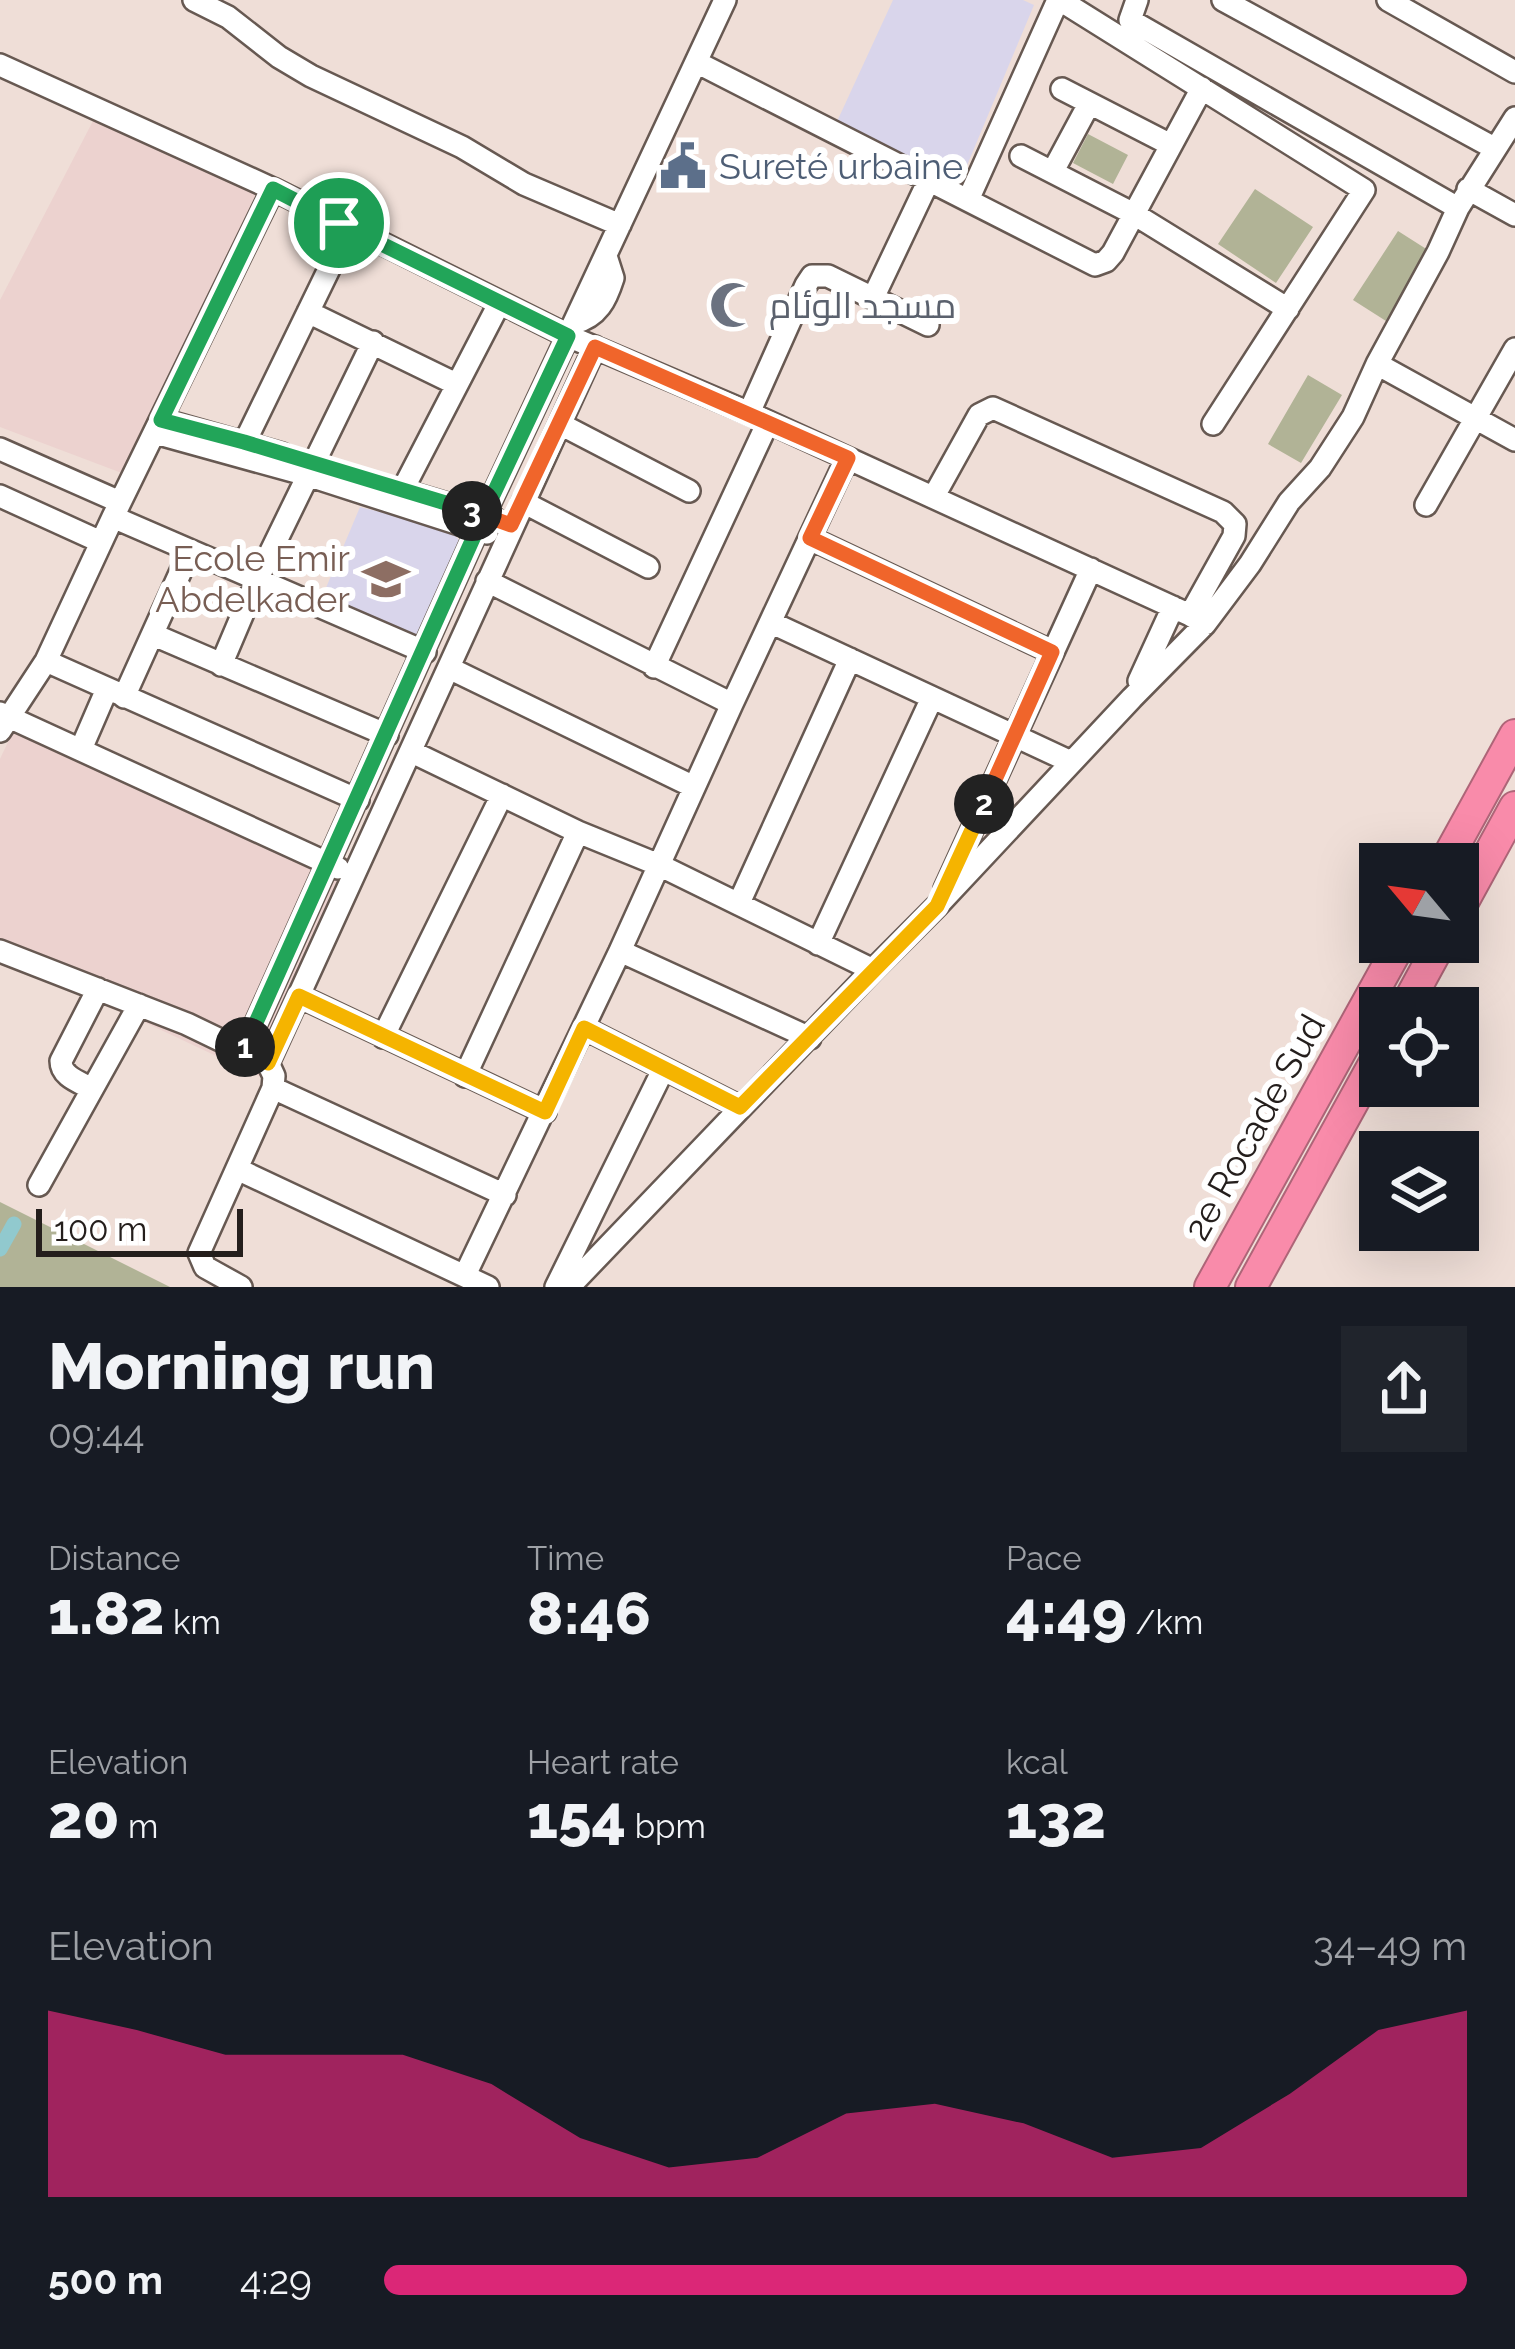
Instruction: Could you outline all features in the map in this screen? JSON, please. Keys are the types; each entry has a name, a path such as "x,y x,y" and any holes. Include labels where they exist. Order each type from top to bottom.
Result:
{"highway":[{"path":"1456,843 1515,735"},
{"path":"1479,873 1515,807"},
{"name":"2e Rocade Sud","path":"1210,1287 1389,963"},
{"name":"2e Rocade Sud","path":"1251,1287 1359,1091"}],"street":[{"path":"194,0 228,17 310,76 462,147 524,184 620,225"},
{"path":"968,200 1059,0 1130,20 1463,198 1515,215"},
{"path":"1223,0 1495,148"},
{"path":"1388,0 1515,72"},
{"path":"244,1050 721,1"},
{"path":"1130,20 1202,88 1364,190 1213,424"},
{"path":"696,62 1096,265 1110,258 1202,88"},
{"path":"0,65 273,189 500,302 571,329 595,347 934,496 1189,615"},
{"path":"1062,89 1172,145"},
{"path":"1052,171 1089,104"},
{"path":"1132,698 1189,615 1250,564 1289,502 1328,457 1463,198 1515,118"},
{"path":"1021,156 1134,214 1288,309"},
{"path":"873,298 929,180"},
{"path":"273,189 46,661 2,720 81,749 354,876"},
{"path":"241,449 350,228"},
{"path":"654,667 759,418 808,280 823,274 928,325"},
{"path":"402,491 500,302"},
{"path":"308,312 456,384"},
{"path":"220,665 373,342"},
{"path":"268,1063 595,347"},
{"path":"1426,506 1515,349"},
{"path":"1377,364 1515,440"},
{"path":"569,1287 1132,698 1189,615 1234,536 1235,524 1223,512 993,408 976,419 934,496"},
{"path":"560,424 689,491"},
{"path":"158,426 481,522"},
{"path":"0,449 77,482 190,551 425,652"},
{"path":"465,1275 848,458"},
{"path":"309,470 402,491 508,532"},
{"path":"59,523 77,482"},
{"path":"0,496 101,542"},
{"path":"523,502 648,567"},
{"path":"810,538 1052,652"},
{"path":"81,749 154,635 190,551"},
{"path":"937,906 1091,569"},
{"path":"487,580 732,704"},
{"path":"772,623 1071,762"},
{"path":"154,635 387,735"},
{"path":"739,903 850,659"},
{"path":"46,661 358,800"},
{"path":"449,668 694,787"},
{"path":"818,944 932,698"},
{"path":"412,752 873,970"},
{"path":"383,1037 502,795"},
{"path":"465,1076 578,832"},
{"path":"0,951 139,1005 268,1063 274,1088 200,1253 205,1267 241,1287"},
{"path":"620,951 810,1038"},
{"path":"92,1089 64,1073 61,1061 98,989"},
{"path":"299,996 545,1112"},
{"path":"39,1185 139,1005"},
{"path":"584,1028 740,1107"},
{"path":"556,1287 663,1070"},
{"path":"274,1088 505,1196"},
{"path":"237,1169 488,1287"}],"shaded area":[{"path":"893,0 1023,0 1034,5 958,187 834,128"},
{"path":"94,119 262,195 127,475 0,427 0,300"},
{"name":"Ecole Emir Abdelkader","path":"360,507 449,529 459,540 417,640 320,602"},
{"path":"16,725 357,886 267,1080 0,954 0,759"}],"green space":[{"path":"1088,134 1128,155 1113,184 1073,163"},
{"path":"1255,189 1313,227 1276,283 1218,244"},
{"path":"1398,231 1431,252 1386,321 1353,300"},
{"path":"1308,375 1342,395 1301,463 1268,444"},
{"path":"0,1202 170,1287 0,1287"}],"waterway":[{"path":"0,1249 14,1224"}],"place":[{"name":"Sureté urbaine","path":"683,166"},
{"name":"مسجد الوئام","path":"733,305"},
{"name":"Ecole Emir Abdelkader","path":"386,579"}],"route":[{"path":"339,223 273,189 161,420 484,514 511,525 595,347 848,458 810,538 1052,652 937,906 740,1107 584,1028 545,1112 299,996 268,1063 244,1050 484,514 568,336 339,223"}]}
